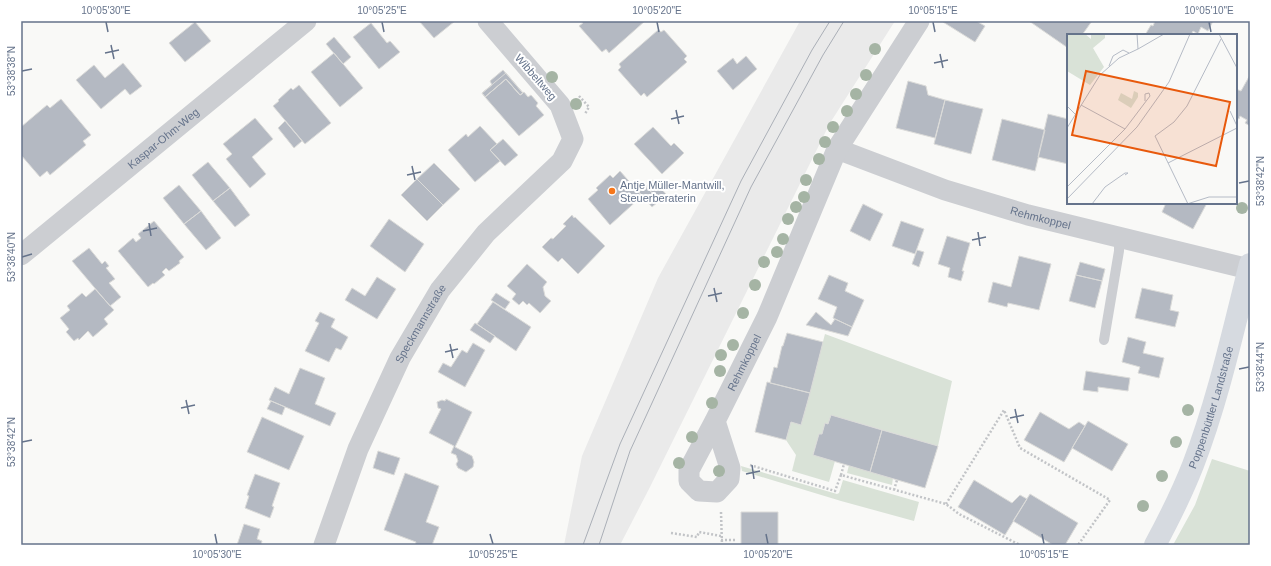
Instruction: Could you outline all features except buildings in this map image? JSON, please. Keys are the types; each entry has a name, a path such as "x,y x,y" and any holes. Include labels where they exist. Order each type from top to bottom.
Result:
{"main road":[{"name":"Poppenbüttler Landstraße","path":"1155,545 1179,498 1198,450 1221,377 1249,267"}],"street":[{"name":"Kaspar-Ohm-Weg","path":"21,255 306,21"},
{"name":"Wibbeltweg","path":"488,21 560,105 572,139"},
{"name":"Rehmkoppel","path":"717,492 699,491 689,481 689,470 768,317 837,149 919,21"},
{"name":"Speckmannstraße","path":"324,545 358,450 397,365 440,290 486,233 562,161 572,139"},
{"name":"Rehmkoppel","path":"837,149 946,190 1028,215 1119,238 1249,267"},
{"path":"715,421 730,468 729,479 717,492"}],"lane":[{"path":"1104,340 1119,251 1119,238"}],"path":[{"path":"946,504 1004,410 1020,448 1110,500 1078,545"},
{"path":"727,459 835,490 844,464"},
{"path":"841,474 946,504 959,514 1020,545"},
{"path":"894,490 897,480"},
{"path":"717,492 722,516 722,545"},
{"path":"672,532 696,537 699,532 721,536"},
{"path":"721,540 736,540"}],"shaded area":[{"path":"800,21 895,21 830,123 620,545 564,545 582,456 658,278"},
{"path":"825,334 952,381 938,446 831,415 828,424 825,423 822,434 819,434 813,454 835,461 829,482 792,471 796,455 786,440 791,422 801,424"},
{"path":"1212,459 1250,471 1250,545 1173,545 1195,505"},
{"path":"849,465 893,478 892,485 847,473"},
{"path":"741,466 837,494 839,493 843,480 919,502 914,521 742,471"}],"tram line":[{"path":"583,545 620,444 741,181 812,50 830,21"},
{"path":"599,545 630,451 751,187 823,55 844,21"}],"place":[{"name":"Antje Müller-Mantwill, Steuerberaterin","path":"612,191"}]}
